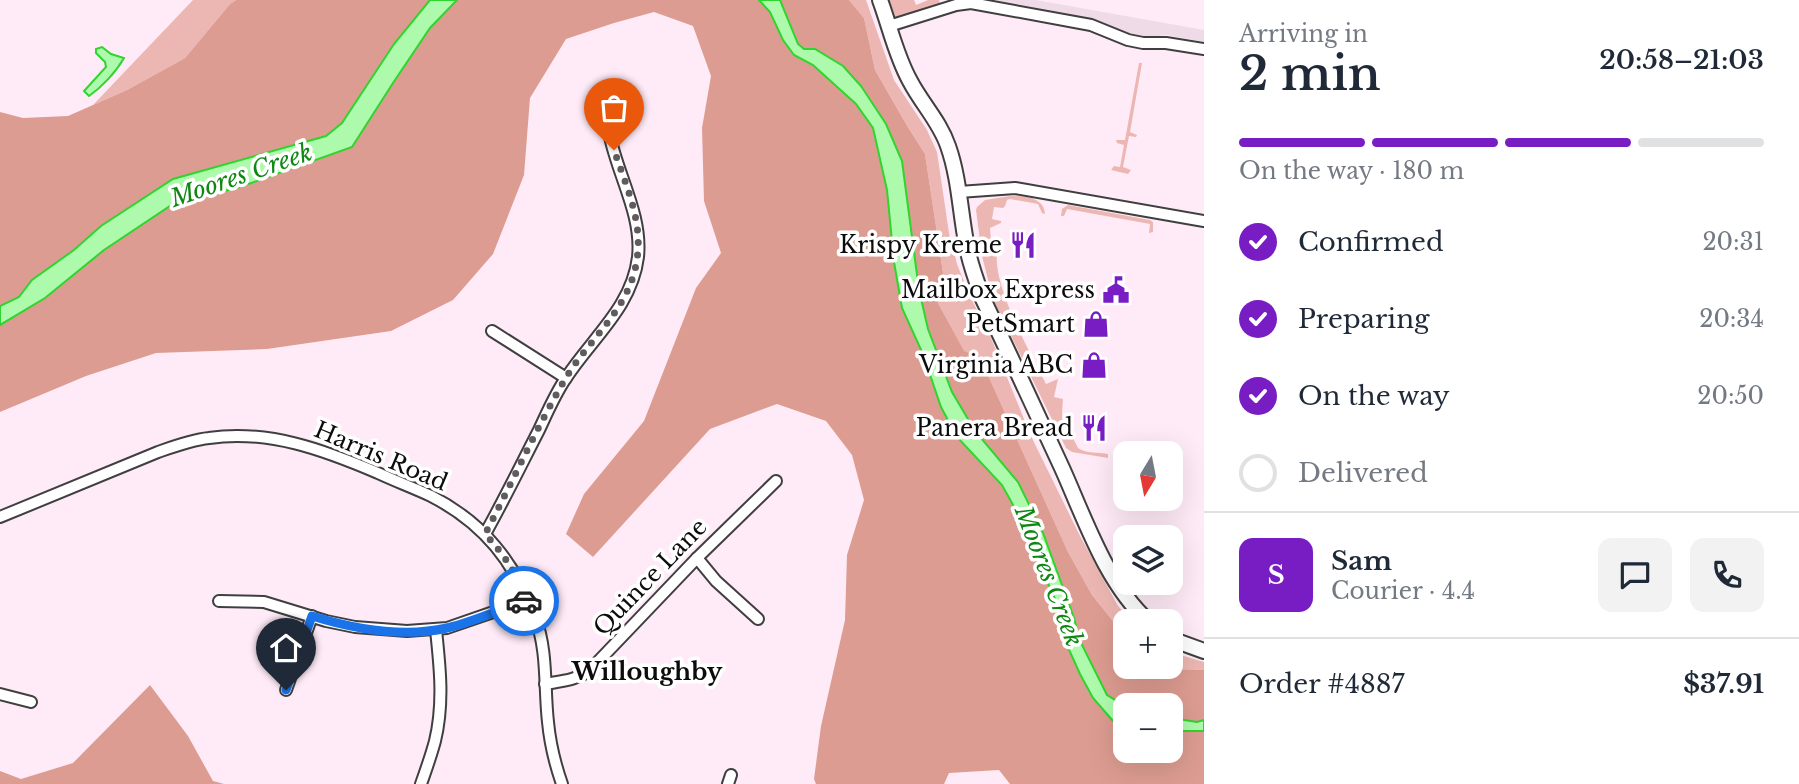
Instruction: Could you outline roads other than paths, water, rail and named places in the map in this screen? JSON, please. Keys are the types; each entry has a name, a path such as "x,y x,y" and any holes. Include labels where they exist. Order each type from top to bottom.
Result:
{"street":[{"path":"880,0 908,78 944,134 954,166 971,269 983,299 1093,536 1121,589 1136,609"},
{"path":"889,26 956,5 971,4 1091,25 1143,43 1166,43 1204,50"},
{"path":"485,534 566,378 618,310 630,286 638,258 639,240 635,216 608,131 607,107 610,97"},
{"path":"958,192 1015,188 1204,221"},
{"path":"492,331 566,378"},
{"name":"Harris Road","path":"0,517 183,443 233,436 258,436 306,446 367,468 421,492 446,505 485,534 519,579 541,637 548,723 554,762 562,784"},
{"name":"Quince Lane","path":"545,684 573,680 590,670 697,558 776,481"},
{"path":"697,558 723,587 758,619"},
{"path":"219,601 264,602 355,627 407,631 436,630 464,623 528,600"},
{"path":"286,690 312,616"},
{"path":"421,784 435,741 440,701 436,630"},
{"path":"1183,643 1204,651"},
{"path":"0,694 31,702"}],"water":[{"name":"Moores Creek","path":"430,0 457,0 430,28 352,147 237,188 176,202 104,250 45,298 0,325 0,306 19,297 32,280 74,250 101,226 173,179 326,136 342,123 394,44"},
{"name":"Moores Creek","path":"759,0 780,0 798,44 804,49 815,49 843,66 861,86 886,124 902,161 919,290 928,329 952,392 975,431 1018,482 1043,533 1080,641 1107,695 1113,699 1113,721 1093,698 1066,643 1060,610 1027,530 1002,485 957,437 941,407 923,354 902,308 894,262 887,190 873,128 856,104 813,65 794,55 783,40 770,12"},
{"path":"102,47 111,54 124,58 108,79 89,96 84,91 106,67 96,53 96,49"},
{"path":"1183,720 1204,720 1204,731 1183,731"}],"place":[{"name":"Krispy Kreme","path":"1023,245"},
{"name":"Mailbox Express","path":"1116,290"},
{"name":"PetSmart","path":"1096,324"},
{"name":"Virginia ABC","path":"1094,365"},
{"name":"Panera Bread","path":"1094,428"}],"district":[{"name":"Willoughby","path":"647,671"}]}
